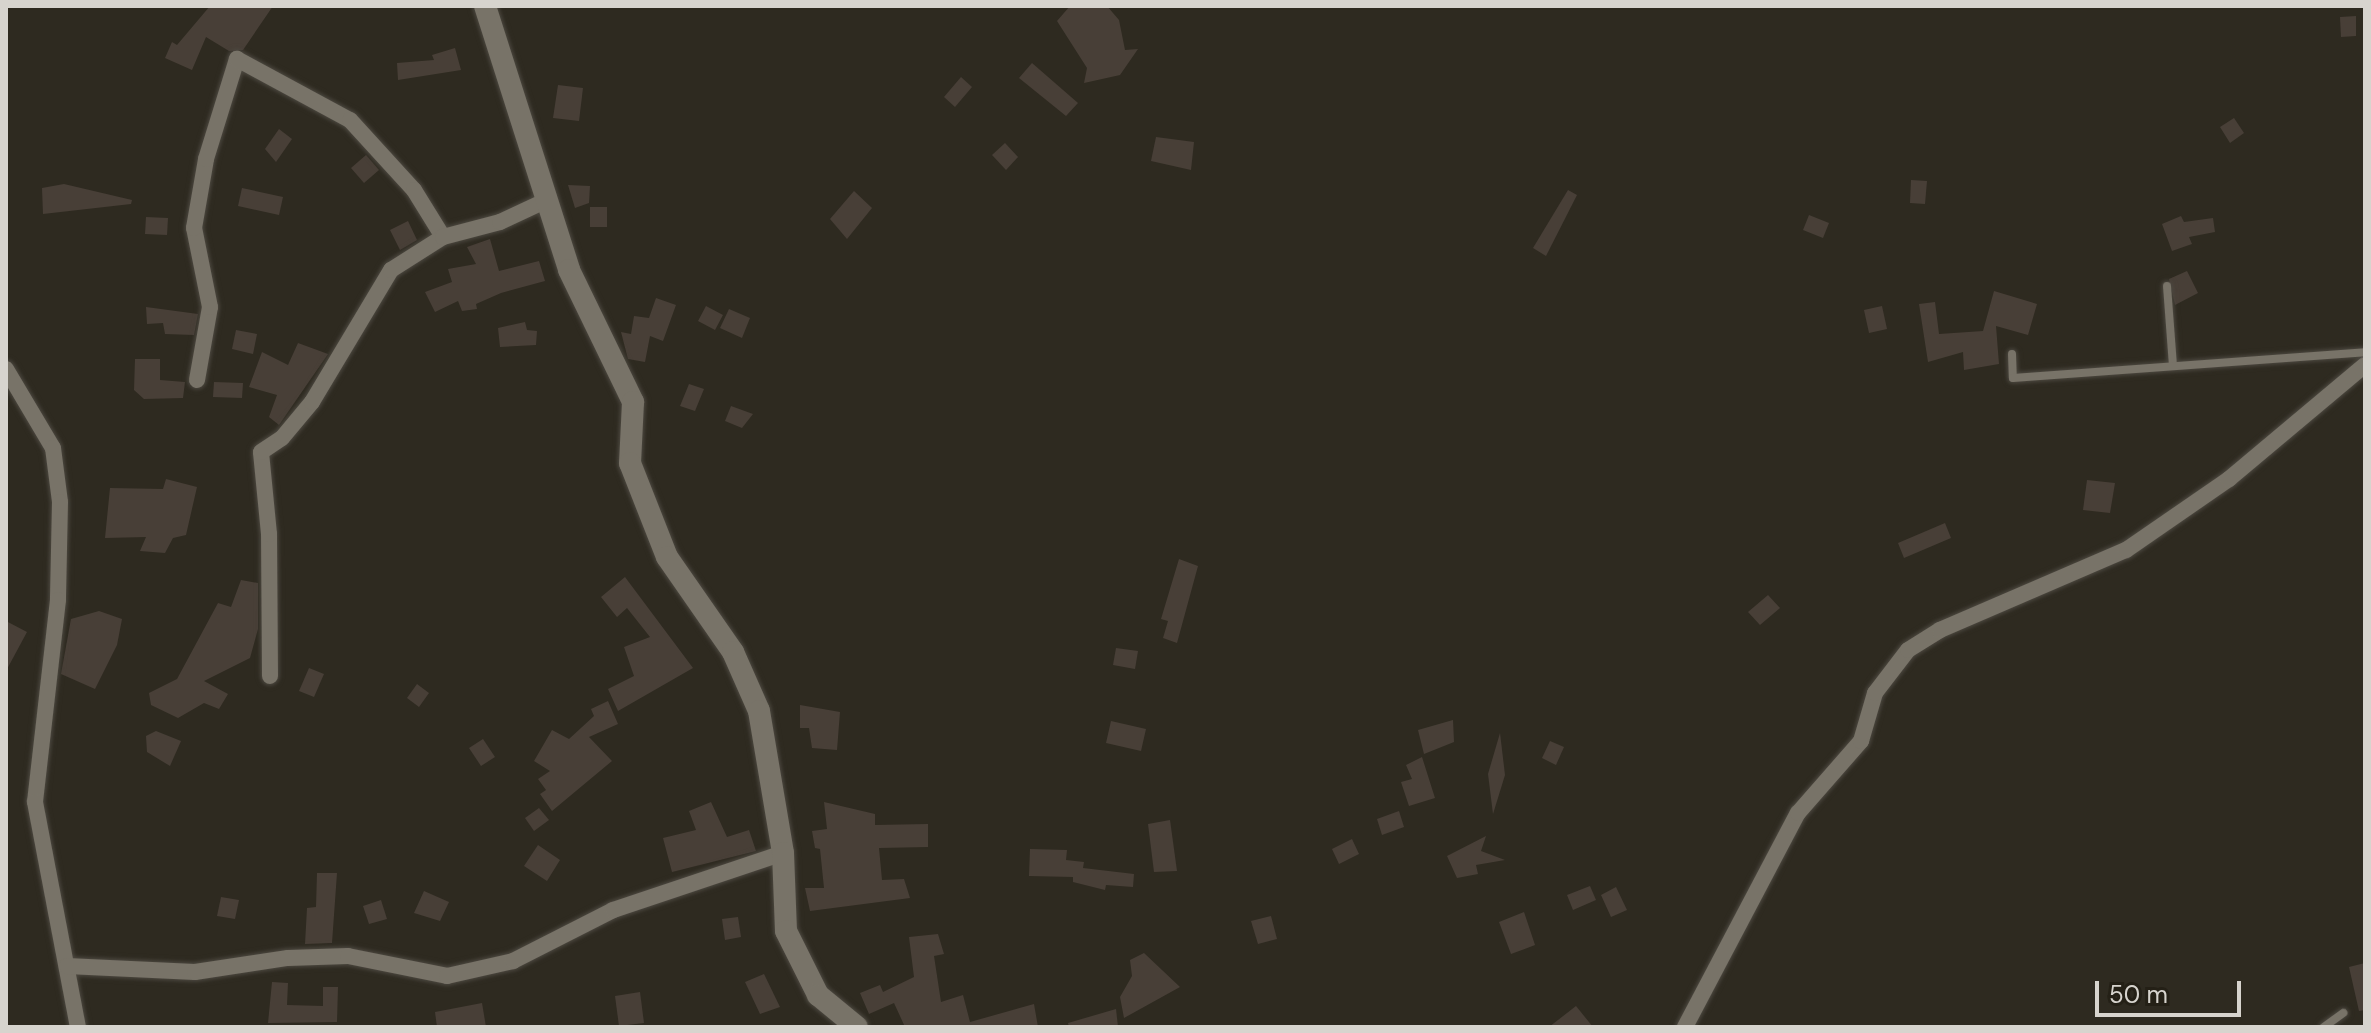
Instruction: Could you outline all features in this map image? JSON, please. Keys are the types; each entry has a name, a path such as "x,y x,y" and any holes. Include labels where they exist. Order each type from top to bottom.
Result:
{"main road":[{"path":"485,6 569,270 633,402 630,463 667,557 733,652 759,711 783,853 786,931 818,995 857,1027"}],"street":[{"path":"197,380 210,307 194,228 206,159 237,59 350,120 414,190 443,237"},
{"path":"270,676 269,534 261,452 282,438 312,402 391,270 443,237 500,222 547,200"},
{"path":"1685,1027 1798,813 1861,741 1875,693 1908,650 1940,630 2126,550 2229,479 2365,365"},
{"path":"6,369 53,448 60,502 58,600 35,802 78,1027"},
{"path":"67,966 195,972 288,958 348,956 447,976 513,961 613,910 783,853"}],"lane":[{"path":"2167,286 2173,366"},
{"path":"2012,354 2013,378 2365,352"},
{"path":"2324,1027 2343,1013"}],"building":[{"path":"210,6 273,6 243,50 229,51 206,37 192,70 165,58 172,42 177,45"},
{"path":"1070,6 1107,6 1119,20 1125,50 1138,49 1120,75 1084,83 1087,68 1057,21"},
{"path":"2356,16 2356,36 2341,37 2340,17"},
{"path":"455,48 461,70 398,80 397,63 434,60 432,55"},
{"path":"1032,63 1078,103 1066,116 1019,78"},
{"path":"961,77 972,87 955,107 944,97"},
{"path":"558,85 583,88 579,121 553,118"},
{"path":"2234,118 2244,133 2230,143 2220,127"},
{"path":"279,129 292,139 276,162 265,149"},
{"path":"1156,137 1194,142 1191,170 1151,161"},
{"path":"1005,143 1018,157 1006,170 992,155"},
{"path":"366,155 379,170 364,183 351,168"},
{"path":"1911,180 1927,181 1925,204 1910,203"},
{"path":"64,184 132,200 131,204 43,214 42,188"},
{"path":"568,185 590,186 589,203 575,208"},
{"path":"242,188 283,197 279,215 238,206"},
{"path":"1568,190 1577,195 1546,256 1533,248"},
{"path":"854,191 872,208 847,239 830,219"},
{"path":"590,207 607,207 607,227 590,227"},
{"path":"1809,215 1829,223 1823,238 1803,230"},
{"path":"2181,216 2184,222 2213,218 2215,232 2189,237 2192,244 2172,251 2162,224"},
{"path":"146,217 168,218 167,235 145,234"},
{"path":"408,221 417,240 400,250 390,230"},
{"path":"490,239 499,271 539,261 545,281 501,293 476,304 477,309 462,311 458,301 435,312 425,292 452,282 448,269 476,264 467,247"},
{"path":"2187,271 2198,293 2175,305 2169,279"},
{"path":"1994,291 2037,304 2028,335 1996,326 1999,364 1964,370 1963,352 1928,362 1919,304 1935,302 1939,334 1983,331"},
{"path":"656,298 676,305 663,341 650,336 645,362 628,359 621,332 631,334 634,316 649,318"},
{"path":"706,306 723,315 715,330 698,321"},
{"path":"1882,306 1887,329 1869,333 1864,310"},
{"path":"146,307 198,314 194,335 165,334 163,323 147,324"},
{"path":"729,309 750,318 742,338 720,328"},
{"path":"525,322 527,330 537,331 536,345 500,347 498,328"},
{"path":"236,330 257,334 253,354 232,349"},
{"path":"298,343 328,354 279,425 269,417 277,395 249,387 262,352 288,365"},
{"path":"135,359 160,359 160,380 185,382 183,398 144,399 134,390"},
{"path":"214,382 243,383 242,398 213,397"},
{"path":"689,384 704,389 695,411 680,406"},
{"path":"731,406 753,414 742,428 725,421"},
{"path":"166,479 197,487 186,535 173,538 165,553 140,551 146,537 105,538 110,488 163,489"},
{"path":"2087,480 2115,483 2110,513 2083,510"},
{"path":"1945,523 1951,538 1904,558 1898,543"},
{"path":"1179,559 1198,566 1177,643 1163,638 1168,621 1161,619"},
{"path":"625,577 693,668 618,711 608,689 634,676 624,647 650,637 627,608 617,617 601,597"},
{"path":"241,580 258,583 258,629 250,658 204,681 228,694 219,709 204,703 178,718 151,705 149,693 177,679 218,603 231,607"},
{"path":"1768,595 1780,608 1760,625 1748,612"},
{"path":"99,611 122,619 117,645 95,689 61,674 71,619"},
{"path":"6,621 27,632 6,671"},
{"path":"1116,648 1138,651 1135,669 1113,665"},
{"path":"309,668 324,674 314,697 299,691"},
{"path":"417,684 429,693 419,707 407,698"},
{"path":"608,701 618,724 589,737 612,761 552,811 540,794 546,790 538,779 550,771 534,761 552,730 569,739 594,716 591,709"},
{"path":"800,705 840,712 837,750 812,748 809,728 800,728"},
{"path":"1453,720 1454,742 1424,754 1418,730"},
{"path":"1111,721 1146,729 1141,751 1106,743"},
{"path":"156,731 181,741 170,766 147,752 146,736"},
{"path":"1500,733 1505,775 1493,814 1488,774"},
{"path":"483,739 495,757 481,766 469,748"},
{"path":"1550,741 1564,747 1556,765 1542,758"},
{"path":"1422,757 1435,798 1409,806 1401,782 1412,779 1406,765"},
{"path":"711,802 727,837 749,830 756,851 672,872 663,838 696,830 689,811"},
{"path":"824,802 875,814 875,825 928,824 928,847 879,848 882,880 904,879 910,898 810,911 805,888 824,888 820,849 815,848 812,831 827,829"},
{"path":"539,808 549,820 534,831 525,818"},
{"path":"1399,811 1404,827 1382,835 1377,819"},
{"path":"1170,820 1177,871 1154,872 1148,824"},
{"path":"1486,836 1481,851 1505,860 1476,865 1478,874 1457,878 1447,856"},
{"path":"1352,839 1359,854 1339,864 1332,849"},
{"path":"538,845 560,860 547,881 524,866"},
{"path":"1030,849 1067,850 1066,860 1084,862 1083,868 1134,874 1133,887 1106,885 1105,890 1073,882 1073,877 1029,876"},
{"path":"317,873 337,873 332,943 305,944 307,908 316,907"},
{"path":"1590,886 1596,900 1573,910 1567,895"},
{"path":"1616,887 1627,910 1611,917 1601,895"},
{"path":"424,891 449,902 440,921 414,913"},
{"path":"221,897 239,900 235,919 217,916"},
{"path":"381,900 387,919 369,924 363,906"},
{"path":"1524,912 1535,945 1511,954 1499,922"},
{"path":"1271,916 1277,939 1258,944 1251,921"},
{"path":"738,917 741,937 725,940 722,919"},
{"path":"938,934 944,954 934,956 941,1002 963,995 970,1022 1034,1004 1038,1027 905,1027 894,1003 869,1014 860,993 880,985 883,992 914,977 909,937"},
{"path":"1144,953 1180,987 1124,1018 1120,997 1132,976 1130,960"},
{"path":"2365,963 2365,1010 2359,1011 2349,967"},
{"path":"764,974 780,1007 760,1014 745,982"},
{"path":"272,982 288,983 287,1005 323,1006 323,987 338,987 337,1022 268,1023"},
{"path":"640,992 644,1023 619,1026 615,996"},
{"path":"482,1003 486,1027 437,1027 435,1012"},
{"path":"1576,1006 1593,1027 1549,1027"},
{"path":"1116,1009 1118,1027 1069,1027 1068,1023"}]}
